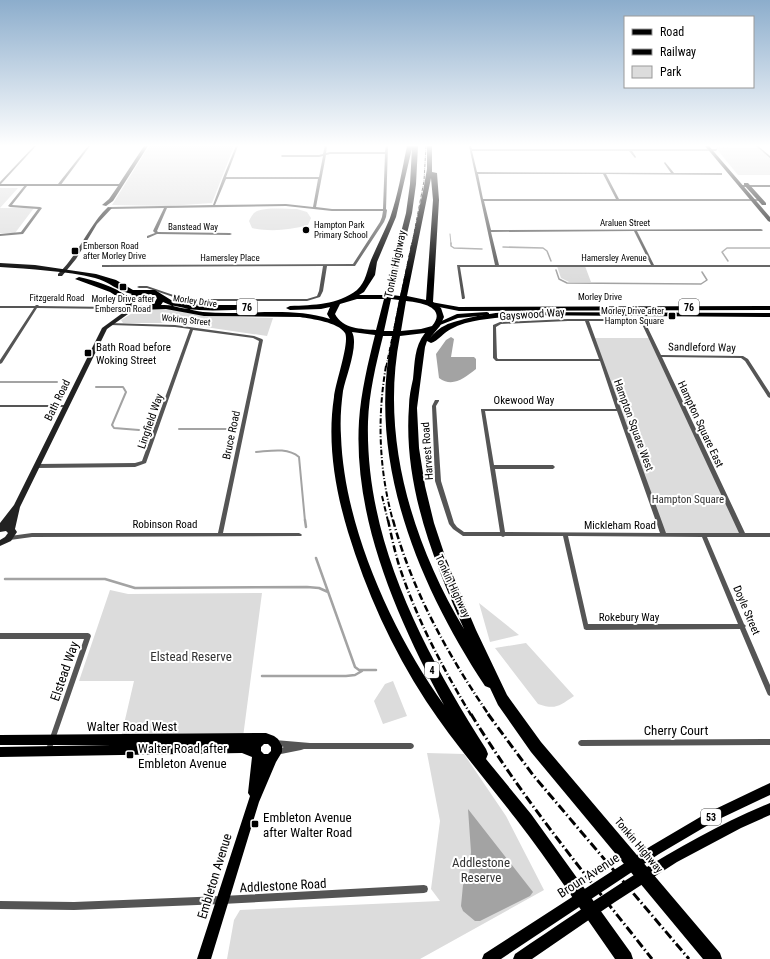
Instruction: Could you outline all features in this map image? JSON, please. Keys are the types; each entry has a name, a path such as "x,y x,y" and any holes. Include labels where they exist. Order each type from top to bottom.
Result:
{"highway":[{"path":"348,298 360,290 369,279 393,217 399,191"},
{"name":"Tonkin Highway","path":"412,191 408,213 365,394 363,446 369,497 385,560 408,620 441,687 478,750 625,959"},
{"name":"Tonkin Highway","path":"427,191 402,302 390,373 389,420 391,446 404,505 430,574 448,614 481,670 536,747 714,959"},
{"path":"435,191 436,200 430,304 437,308 441,314 437,325 425,337 418,356 418,369 414,397 413,431 419,480 424,508 434,543 451,587 503,701"},
{"path":"0,265 35,267 91,282 125,297 132,306 144,308 157,304 161,297"},
{"path":"283,308 312,305 334,299 358,286 372,268"},
{"path":"0,269 105,278 131,292 140,290"},
{"path":"129,303 140,290"},
{"name":"Morley Drive","path":"140,290 156,293 168,302 192,305 321,308 335,304"},
{"name":"76","path":"335,304 348,298 394,298 430,304"},
{"path":"335,304 331,314 338,325 348,333 350,340 339,389 336,430 338,462 347,507 365,567 381,605 426,689 450,724 526,818"},
{"name":"Morley Drive","path":"144,308 166,307 204,314 300,315 316,317 338,325"},
{"path":"418,369 428,344 442,330 465,321 512,314"},
{"name":"76","path":"338,325 363,330 398,332 422,331 437,325"}],"main road":[{"path":"745,191 752,200 759,205 770,220"},
{"path":"752,191 770,212"},
{"name":"Morley Drive","path":"430,304 458,309 609,307 770,308"},
{"name":"Morley Drive","path":"437,325 461,316 512,314 613,318 770,315"},
{"path":"264,739 272,740 274,751 265,759 257,755 256,746 264,739"},
{"name":"Walter Road West","path":"0,740 264,739"},
{"name":"Walter Road West","path":"0,752 242,748 257,755"},
{"name":"Embleton Avenue","path":"204,959 253,802 274,751"},
{"name":"Embleton Avenue","path":"253,802 257,755"},
{"name":"Broun Avenue","path":"489,959 654,850 711,816 770,788"},
{"name":"53","path":"520,959 664,862 743,819 770,809"}],"street":[{"path":"0,235 22,233 40,208 10,206 22,191"},
{"path":"60,273 72,262 101,215 111,205 118,191"},
{"path":"214,205 219,191"},
{"path":"314,208 317,191"},
{"path":"101,215 103,206 111,205 166,208 214,205 295,205 332,210 385,210 386,191"},
{"path":"480,191 496,266"},
{"path":"613,191 618,200"},
{"path":"482,200 760,200"},
{"name":"Banstead Way","path":"157,233 155,231 166,208"},
{"name":"Hamersley Place","path":"103,266 351,266 356,262 382,222 385,210"},
{"path":"635,230 653,266"},
{"name":"Araluen Street","path":"489,231 762,230"},
{"name":"Banstead Way","path":"148,237 157,233 230,234"},
{"path":"140,290 147,287 184,300 307,300 318,297 321,291 325,266"},
{"name":"Hamersley Avenue","path":"464,298 458,266 770,266"},
{"path":"126,313 129,303"},
{"path":"0,364 37,306"},
{"name":"Fitzgerald Road","path":"0,307 37,306 113,308"},
{"path":"609,307 613,318"},
{"name":"Bath Road","path":"6,538 17,506 101,336 110,324 126,313 144,308"},
{"name":"Gayswood Way","path":"601,360 501,361 495,358 494,326 496,324 613,318 642,321"},
{"name":"Hampton Square West","path":"587,320 664,535"},
{"name":"Hampton Square East","path":"642,321 660,356 743,535"},
{"name":"Woking Street","path":"110,324 166,325 260,339"},
{"name":"Lingfield Way","path":"36,466 135,465 144,462 192,328"},
{"name":"Bruce Road","path":"220,535 262,343 260,339"},
{"name":"Sandleford Way","path":"660,356 742,357 747,360 770,397"},
{"name":"Harvest Road","path":"437,401 434,406 438,481 452,524 459,531 470,534"},
{"path":"0,406 66,406"},
{"name":"Okewood Way","path":"503,535 483,410 619,410"},
{"path":"492,467 553,467"},
{"name":"Bath Road","path":"0,529 17,506"},
{"name":"Robinson Road","path":"0,529 7,528 6,538 32,535 299,535"},
{"name":"Mickleham Road","path":"470,534 770,535"},
{"name":"Rokebury Way","path":"565,535 586,627 742,626"},
{"name":"Doyle Street","path":"704,535 770,693"},
{"name":"Elstead Way","path":"0,636 88,636 48,752"},
{"name":"Cherry Court","path":"581,743 770,742"},
{"path":"274,751 310,746 411,746"},
{"name":"Addlestone Road","path":"0,905 74,906 424,889"}],"green space":[{"path":"0,191 16,191 0,208"},
{"path":"121,191 217,191 212,203 167,206 112,205"},
{"path":"0,208 34,208 15,233 0,233"},
{"path":"297,209 307,212 311,218 308,225 287,229 266,230 252,228 249,221 254,213 261,210"},
{"path":"557,266 585,266 591,282 569,282 561,278"},
{"path":"149,305 210,316 273,318 267,336 178,323 123,323 121,320 144,306"},
{"name":"Hampton Square","path":"593,338 651,338 743,535 664,535"},
{"name":"Elstead Reserve","path":"110,590 128,594 262,593 243,737 121,737 134,681 79,681"},
{"path":"479,603 519,635 490,642"},
{"path":"526,643 574,696 553,707 538,704 495,648"},
{"path":"393,681 407,716 383,724 374,701 385,684"},
{"name":"Addlestone Reserve","path":"427,753 464,754 506,816 544,890 420,959 227,959 234,920 240,910 440,901 431,889 440,821"}],"shaded area":[{"path":"451,337 454,339 451,357 474,357 476,359 476,369 467,376 454,382 444,381 439,378 436,354 446,340"},
{"path":"468,809 533,892 530,896 480,921 475,921 463,911 461,906 463,885 469,875 471,852"}],"waterway":[{"path":"450,234 451,244"},
{"path":"451,244 454,248 482,249"},
{"path":"503,247 543,248 547,251 551,261"},
{"path":"728,261 722,252 727,248 770,248"},
{"path":"556,270 559,279 567,283 701,284 707,280 702,272"},
{"path":"0,382 57,382"},
{"path":"96,387 123,387 126,392 112,425 114,428 139,430"},
{"path":"179,429 226,429"},
{"path":"256,452 284,451 299,457 305,521"},
{"path":"305,520 306,527"},
{"path":"316,558 355,667 359,670 376,670"},
{"path":"5,579 105,579 135,588 307,587 319,588 328,592"},
{"path":"262,676 346,676 355,675 362,671"}],"railway":[{"path":"412,244 422,191"},
{"path":"386,367 412,243"},
{"path":"386,366 381,405 381,444 385,483 393,521"},
{"path":"382,496 388,521"},
{"path":"388,520 398,562 412,602 430,641 471,715"},
{"path":"393,520 410,572 433,622 459,669 489,715"},
{"path":"471,714 491,746 535,809 652,959"},
{"path":"488,714 533,775 689,959"}],"place":[{"name":"Hampton Park Primary School","path":"306,230"},
{"name":"Emberson Road after Morley Drive","path":"75,251"},
{"name":"Morley Drive after Emberson Road","path":"123,287"},
{"name":"Morley Drive after Hampton Square","path":"672,316"},
{"name":"Bath Road before Woking Street","path":"88,353"},
{"name":"Walter Road after Embleton Avenue","path":"130,755"},
{"name":"Embleton Avenue after Walter Road","path":"255,824"}]}
